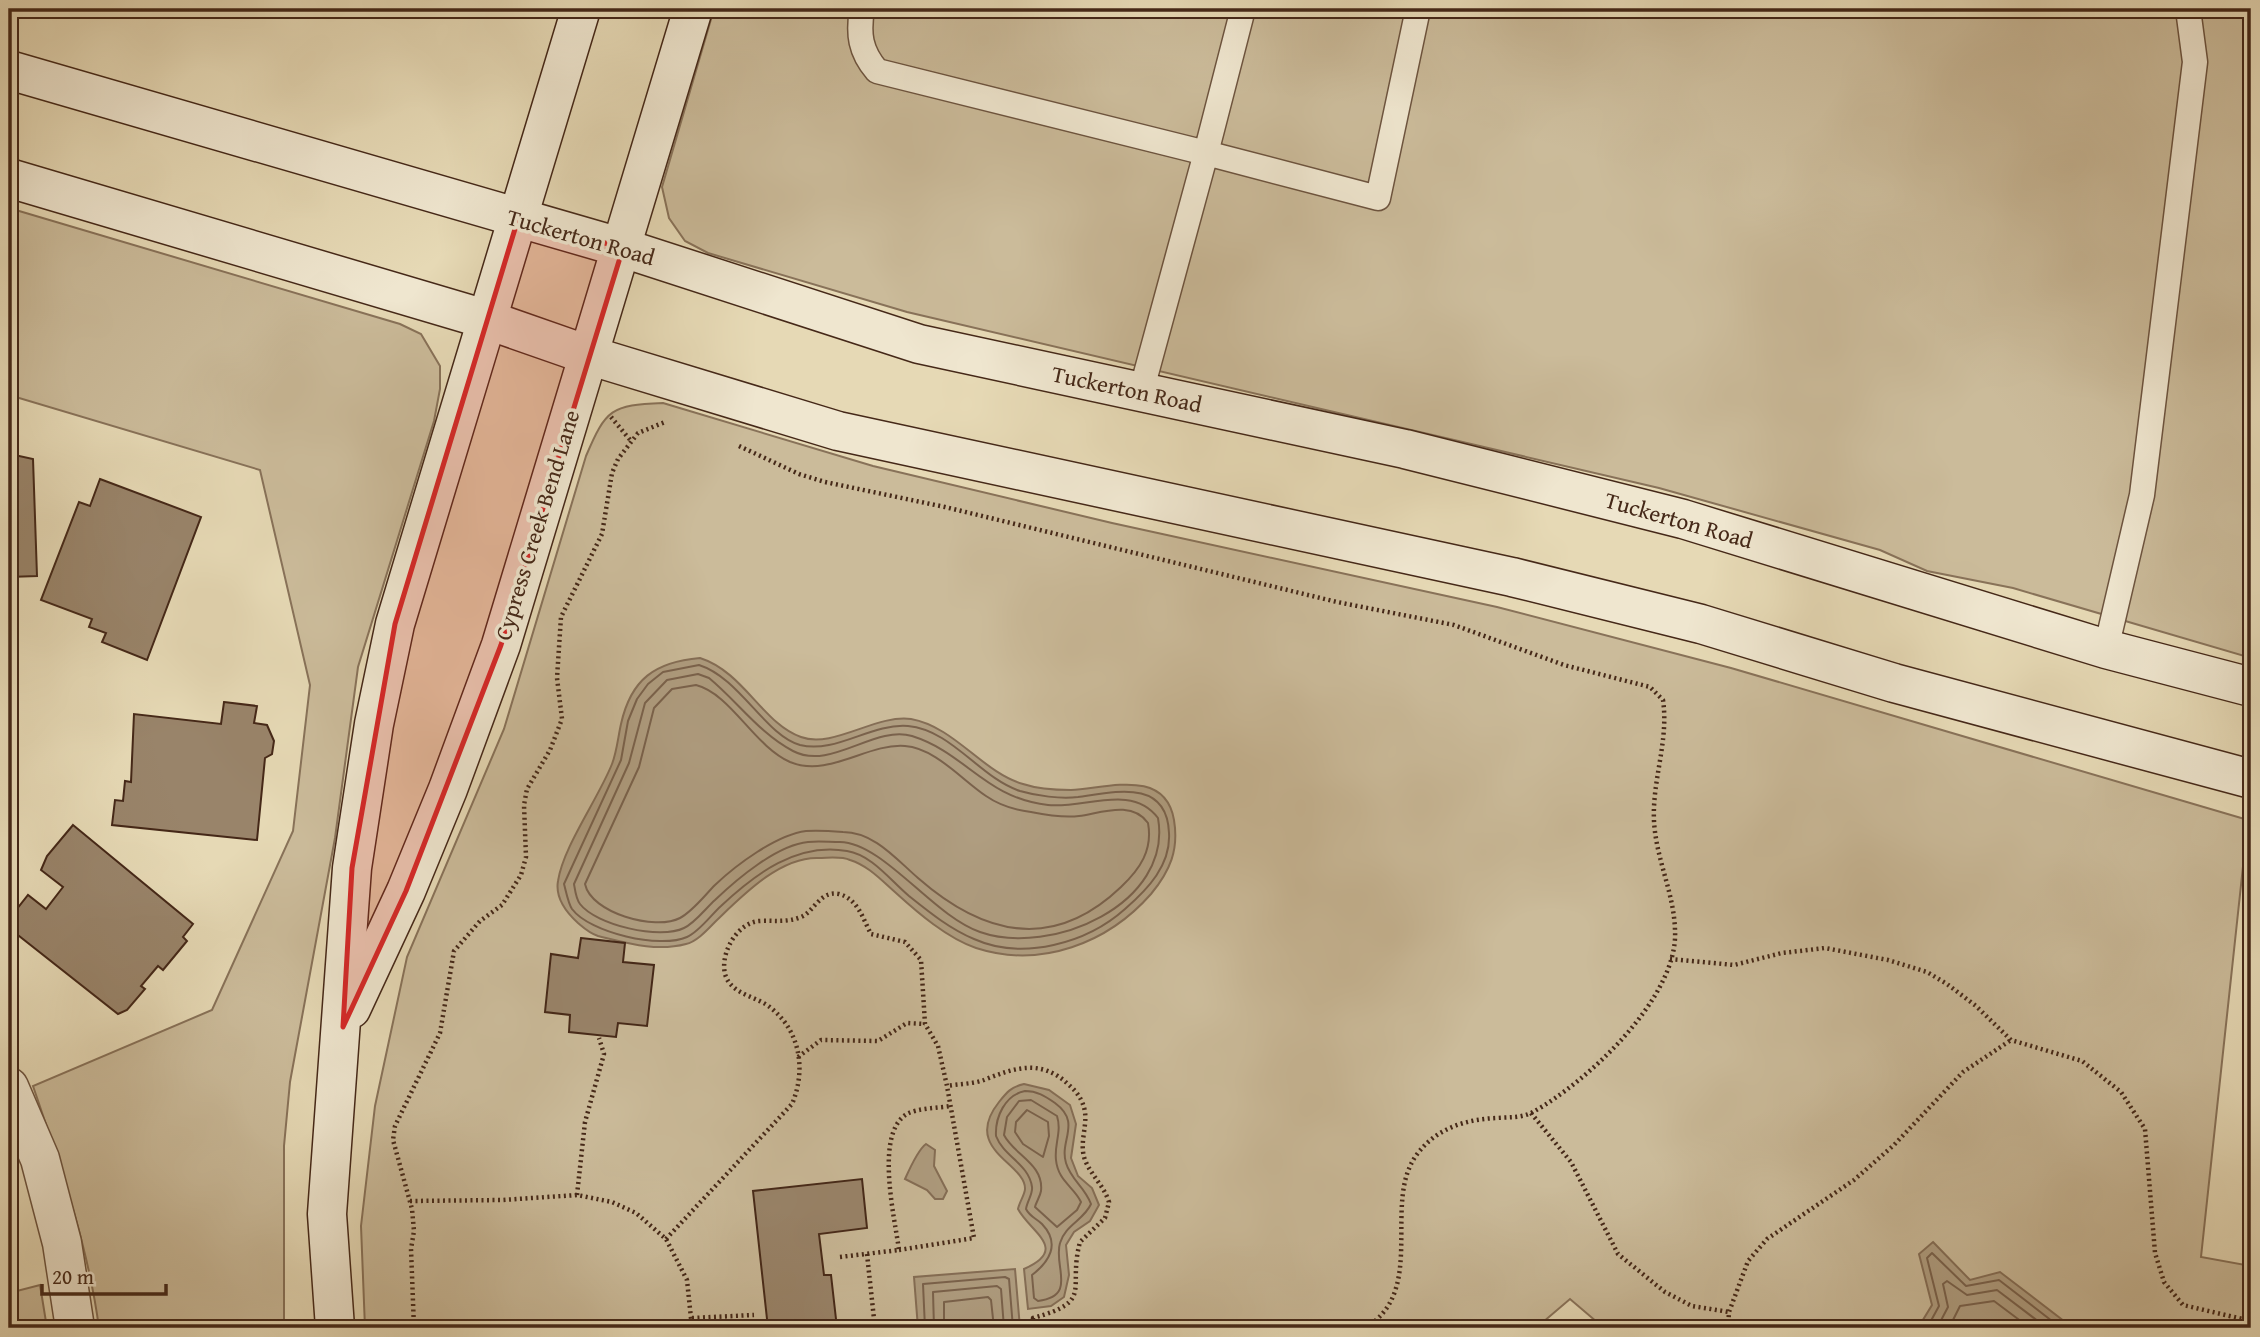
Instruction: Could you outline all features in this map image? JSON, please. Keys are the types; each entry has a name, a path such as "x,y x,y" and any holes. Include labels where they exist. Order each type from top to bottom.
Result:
{"main road":[{"name":"Cypress Creek Bend Lane","path":"335,1328 327,1214 343,1027 352,867 374,724 395,624 485,319 519,219 581,9"},
{"name":"Cypress Creek Bend Lane","path":"343,1027 411,878 491,671 623,248 694,9"},
{"name":"Tuckerton Road","path":"9,70 623,248 919,344 1405,449 1683,519 2106,649 2251,687"},
{"path":"9,178 485,319 588,355 838,431 1512,578 1701,624 1894,683 2251,779"},
{"path":"9,1087 40,1159 62,1243 75,1328"}],"lane":[{"path":"862,9 858,32 865,57 877,71 1378,198 1418,9"},
{"path":"1141,392 1243,9"},
{"path":"2106,649 2144,481 2195,62 2188,9"}],"path":[{"path":"414,1328 411,1249 414,1231 410,1201 395,1153 395,1126 440,1033 443,999 454,951 480,921 502,905 521,875 526,857 524,805 527,789 550,750 562,719 557,678 561,617 602,534 611,473 638,433 670,420"},
{"path":"732,443 799,474 825,482 945,507 1337,602 1454,625 1564,664 1650,687 1663,700 1654,819 1657,855 1676,931 1670,959 1635,1028 1566,1090 1531,1113 1517,1117 1468,1120 1434,1136 1416,1154 1404,1192 1402,1252 1396,1285 1390,1305 1379,1320 1365,1328"},
{"path":"666,1239 792,1104 799,1087 799,1056 793,1036 771,1007 732,985 725,974 725,957 729,944 739,932 757,921 780,923 804,916 814,903 830,894 841,895 855,903 871,934 905,942 921,960 925,1024 938,1046 974,1238 840,1257"},
{"path":"1670,959 1734,965 1804,949 1847,950 1927,972 1976,1006 2011,1040 2082,1061 2121,1092 2145,1129 2155,1253 2164,1282 2183,1305 2251,1321"},
{"path":"799,1056 821,1040 878,1041 907,1023 925,1024"},
{"path":"577,1195 585,1122 604,1054 599,1038"},
{"path":"1728,1328 1729,1312 1748,1261 1767,1239 1854,1180 1894,1145 1963,1072 2011,1040"},
{"path":"947,1086 982,1080 1001,1070 1023,1066 1062,1078 1079,1094 1085,1111 1082,1149 1085,1161 1109,1202 1105,1217 1080,1242 1075,1293 1070,1302 1061,1311 1033,1318 1034,1328"},
{"path":"899,1250 887,1158 893,1129 907,1114 950,1106"},
{"path":"1531,1113 1571,1162 1618,1254 1665,1292 1692,1306 1729,1312"},
{"path":"410,1201 503,1200 577,1195 612,1202 636,1213 666,1239 687,1280 692,1328"},
{"path":"867,1254 875,1328"},
{"path":"692,1318 754,1315"}],"highlighted area":[{"path":"518,219 623,248 501,645 406,891 343,1027 352,868 395,624"}],"shaded area":[{"path":"714,9 2251,9 2251,658 2013,588 1927,571 1880,550 1659,488 907,312 708,253 685,241 669,218 662,187"},
{"path":"9,208 400,324 421,334 440,366 440,389 434,421 358,667 335,838 290,1082 284,1146 284,1328 99,1328 80,1236 33,1086 212,1010 293,831 310,685 260,470 9,395"},
{"path":"663,403 873,466 1112,523 1497,607 1731,668 2248,820 2201,1257 2251,1266 2251,1328 1604,1328 1570,1299 1536,1328 365,1328 361,1226 375,1106 407,957 504,729 593,440 605,419 621,408"},
{"path":"40,1285 47,1328 9,1328 9,1293"}],"water":[{"path":"700,658 729,674 775,721 801,737 827,739 884,721 911,719 941,731 994,770 1029,786 1065,790 1116,785 1146,787 1159,793 1168,803 1175,831 1172,860 1151,894 1115,926 1072,947 1049,953 1000,954 965,944 923,917 869,870 839,858 804,859 776,871 750,889 690,943 653,947 595,935 574,919 560,899 558,881 561,868 612,764 625,708 631,695 647,676 658,669 684,660"},
{"path":"1024,1084 1049,1090 1070,1105 1076,1124 1071,1158 1078,1176 1092,1188 1099,1205 1090,1221 1074,1232 1066,1245 1069,1275 1064,1297 1051,1306 1028,1309 1024,1269 1037,1262 1044,1254 1045,1247 1043,1240 1018,1209 1025,1191 1023,1180 998,1154 987,1132 989,1118 999,1102 1010,1090"},
{"path":"926,1144 935,1150 934,1166 947,1191 943,1199 935,1199 927,1190 905,1179"},
{"path":"1933,1242 1970,1280 2000,1272 2073,1328 1918,1328 1932,1305 1919,1254"},
{"path":"1015,1269 1020,1328 918,1328 914,1277"}],"building":[{"path":"10,454 33,459 37,576 9,577"},
{"path":"100,479 201,517 147,660 102,642 106,633 89,627 92,619 41,600 79,502 90,506"},
{"path":"224,702 257,706 254,723 267,725 274,741 272,754 265,758 257,840 112,825 115,800 123,801 125,781 131,782 134,714 221,724"},
{"path":"73,825 193,924 183,937 187,941 163,970 158,966 141,986 145,989 127,1010 118,1014 9,928 9,919 28,895 46,909 63,887 41,870 47,856"},
{"path":"581,938 625,943 623,962 654,965 647,1026 618,1023 616,1037 569,1032 570,1015 545,1012 551,954 578,958"},
{"path":"862,1179 867,1228 819,1234 824,1275 831,1275 837,1328 768,1328 753,1191"}]}
